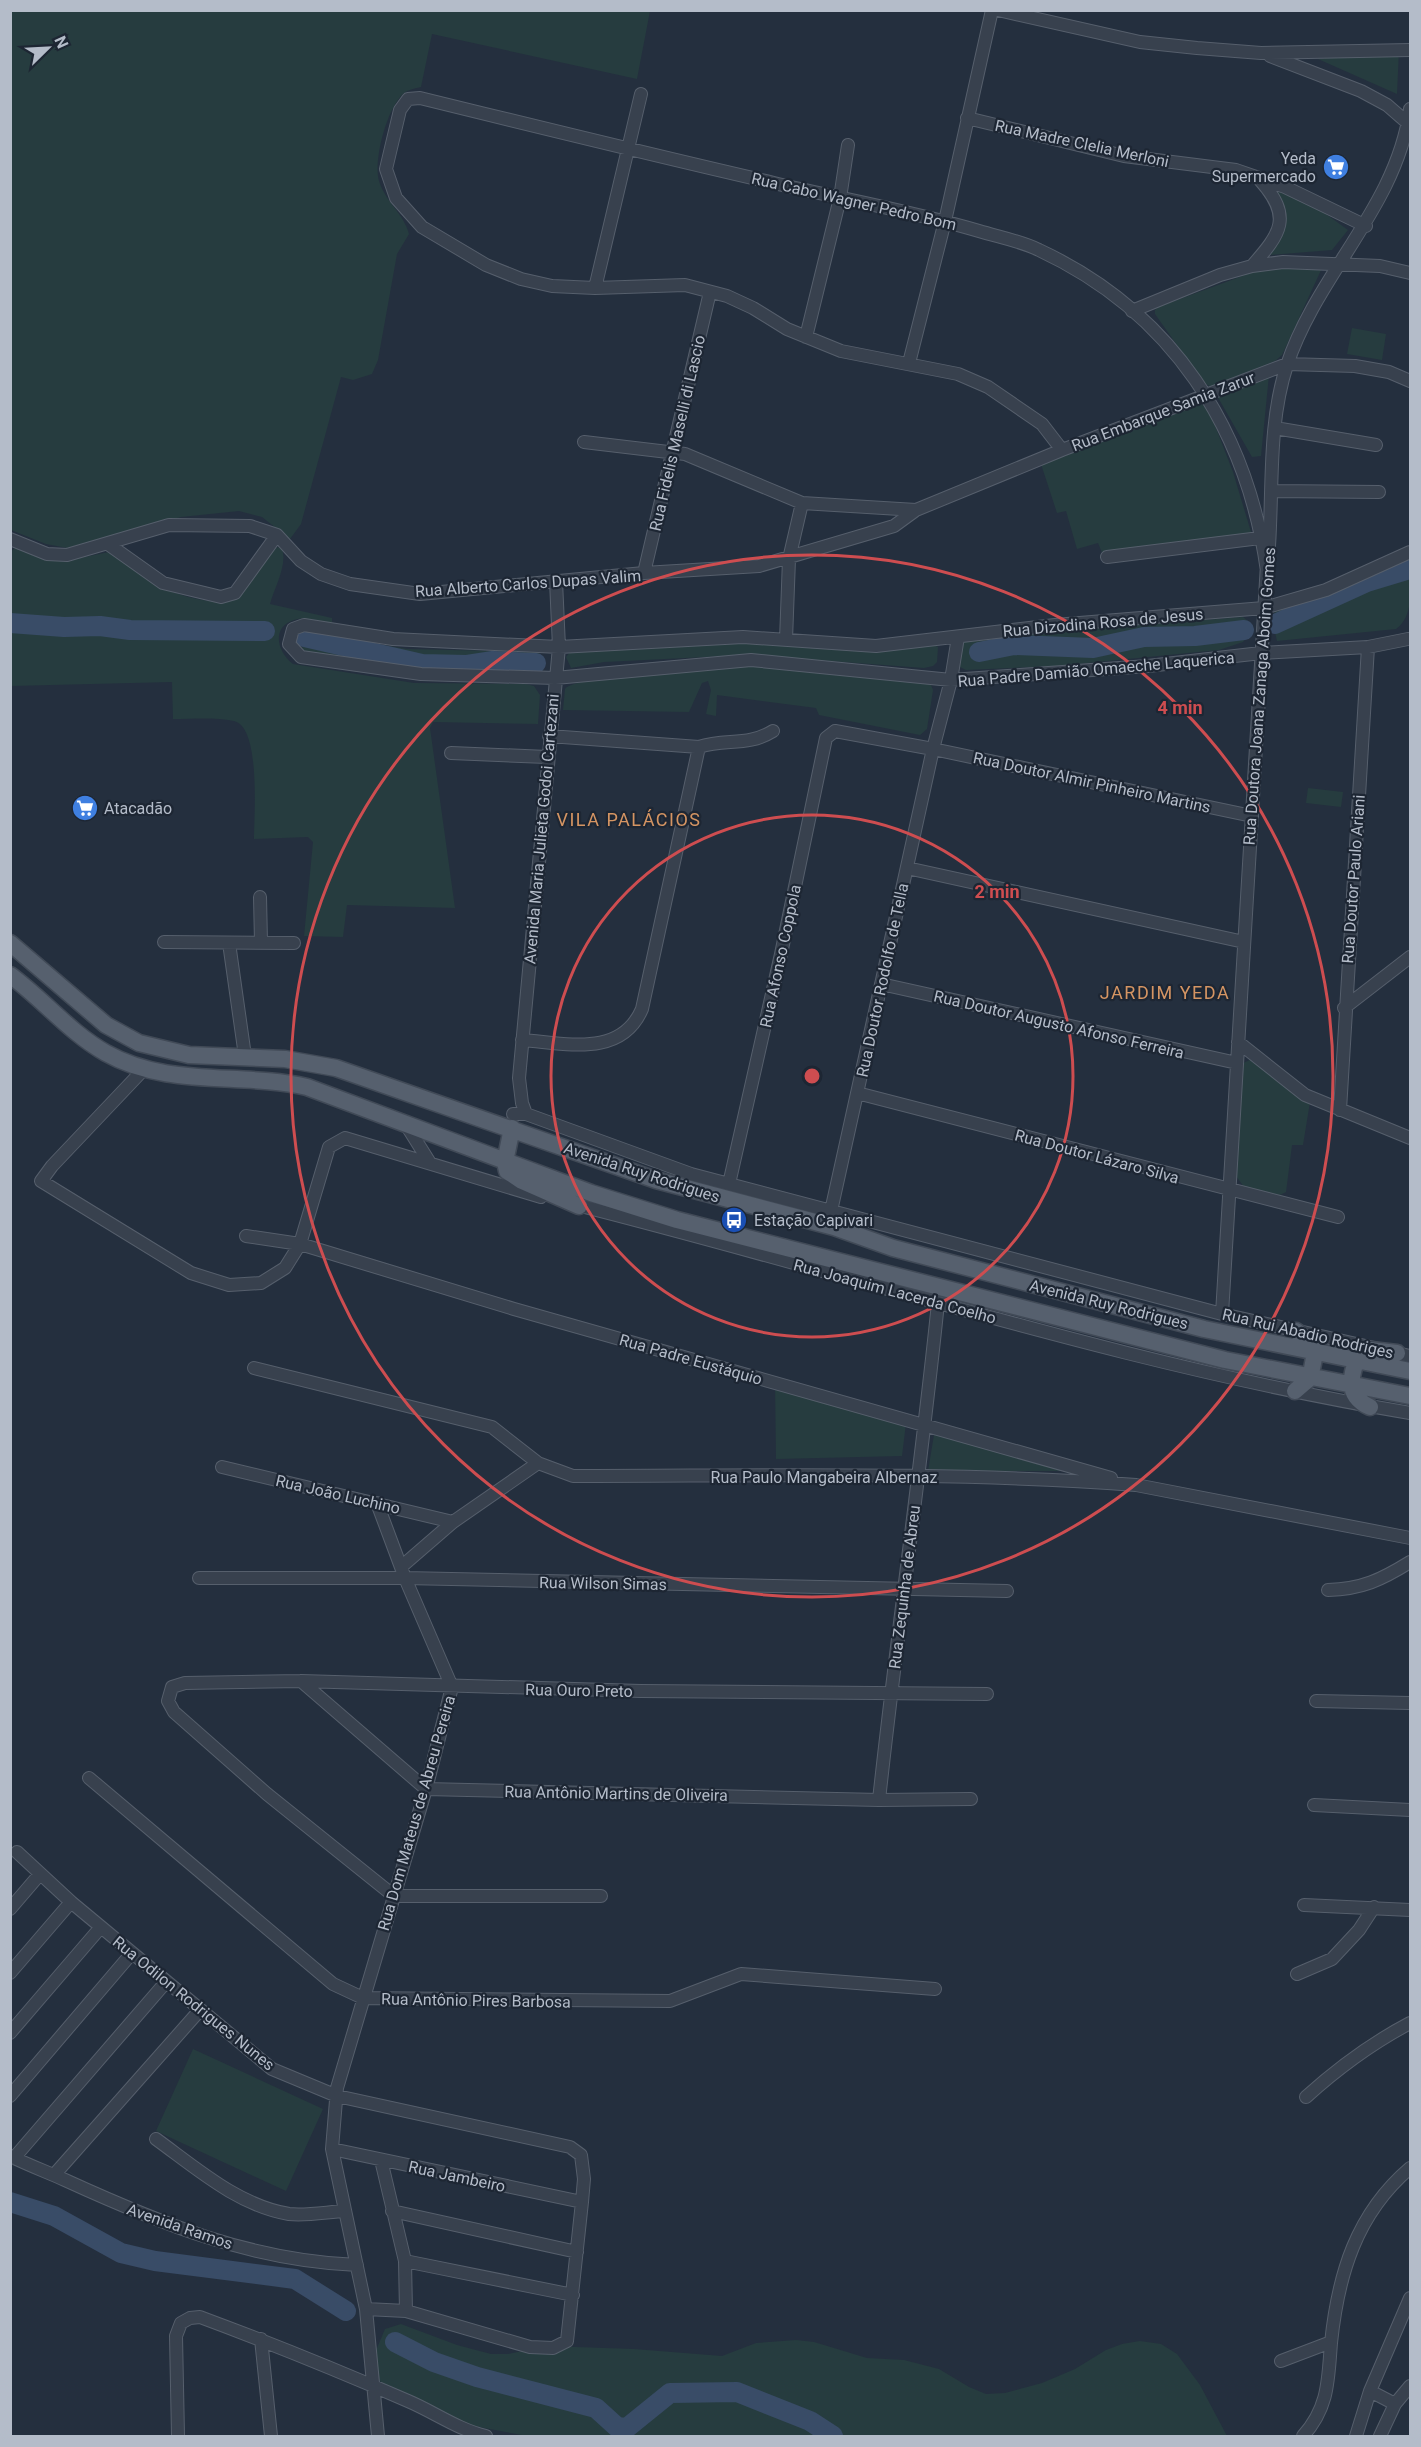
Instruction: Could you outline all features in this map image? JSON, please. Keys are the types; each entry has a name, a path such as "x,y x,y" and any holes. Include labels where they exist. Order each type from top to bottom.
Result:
{"main road":[{"name":"Avenida Ruy Rodrigues","path":"10,943 89,1011 123,1035 173,1053 303,1061 360,1074 517,1119 656,1180 834,1227 893,1248 1204,1329 1410,1371"},
{"name":"Avenida Ruy Rodrigues","path":"10,975 82,1038 121,1061 144,1069 184,1077 286,1082 325,1093 622,1204 677,1220 1225,1360 1410,1396"},
{"path":"517,1119 505,1162 507,1171 522,1181 579,1206"},
{"path":"1295,1391 1310,1378 1315,1353 1312,1342 1296,1331"},
{"path":"1370,1407 1356,1400 1350,1384 1356,1361 1367,1350 1404,1354"}],"street":[{"path":"909,363 945,221 992,10"},
{"path":"998,10 1140,42 1262,53 1410,50"},
{"path":"1262,53 1361,91 1387,105 1409,124"},
{"path":"641,94 595,288 685,285 739,301 806,337 864,357 909,363 958,374 988,387 1042,424 1062,450"},
{"name":"Rua Cabo Wagner Pedro Bom","path":"595,288 552,286 521,279 486,265 422,227 396,198 386,169 400,110 408,99 420,98 628,150 945,221 1038,249 1110,292 1132,310 1158,334 1206,394 1232,441 1252,492 1266,537"},
{"name":"Rua Doutora Joana Zanaga Aboim Gomes","path":"1222,1314 1267,571 1266,537 1275,428 1287,364 1324,284 1366,226 1404,141 1410,109"},
{"name":"Rua Madre Clelia Merloni","path":"967,118 1124,156 1236,170 1257,177 1366,226"},
{"path":"806,337 840,198 848,145"},
{"path":"1252,266 1274,241 1281,226 1280,209 1274,195 1257,177"},
{"path":"1132,310 1195,284 1252,266 1283,262 1338,264 1380,266 1410,273"},
{"name":"Rua Fidelis Maselli di Lascio","path":"644,573 710,292"},
{"name":"Rua Embarque Samia Zarur","path":"919,509 1062,450 1287,364 1355,366 1389,372 1410,381"},
{"path":"1275,428 1376,445"},
{"path":"584,442 673,452 704,461 802,503 919,509"},
{"path":"1271,491 1379,492"},
{"path":"786,640 789,559 802,503"},
{"name":"Rua Alberto Carlos Dupas Valim","path":"10,539 47,554 67,555 169,525 250,526 277,535 301,561 321,574 350,584 420,594 644,573 759,567 894,526 919,509"},
{"path":"108,544 163,583 221,597 235,593 277,535"},
{"path":"1107,557 1266,537"},
{"name":"Rua Dizodina Rosa de Jesus","path":"555,678 421,674 301,657 289,644 293,629 304,625 393,639 559,648 743,638 876,646 1055,625 1264,608 1326,590 1410,552"},
{"name":"Avenida Maria Julieta Godoi Cartezani","path":"517,1119 522,1103 519,1077 522,1040 559,648 556,581"},
{"path":"555,678 751,660 951,680 958,637"},
{"name":"Rua Padre Damião Omaeche Laquerica","path":"933,749 951,680 1148,666 1262,653 1368,647 1410,638"},
{"name":"Rua Doutor Paulo Ariani","path":"1340,1110 1344,1008 1368,647"},
{"path":"549,736 699,747 716,742 747,743 773,731"},
{"name":"Rua Afonso Coppola","path":"729,1184 781,954 825,738 835,731 933,749"},
{"path":"522,1040 597,1045 620,1036 636,1024 642,1009 699,747"},
{"name":"Rua Doutor Almir Pinheiro Martins","path":"933,749 1252,816"},
{"name":"Rua Doutor Rodolfo de Tella","path":"831,1211 933,749"},
{"path":"451,753 548,757"},
{"path":"907,868 1244,942"},
{"path":"260,897 261,942"},
{"path":"164,942 294,943"},
{"path":"230,943 245,1056"},
{"path":"1344,1008 1410,957"},
{"name":"Rua Doutor Augusto Afonso Ferreira","path":"881,984 1237,1063"},
{"path":"1238,1042 1305,1095 1410,1138"},
{"name":"Rua Joaquim Lacerda Coelho","path":"144,1069 52,1166 41,1181 191,1273 230,1285 261,1283 285,1268 300,1244 329,1147 345,1138 579,1206 938,1303 1295,1391 1410,1413"},
{"name":"Rua Doutor Lázaro Silva","path":"857,1093 1229,1191 1338,1217"},
{"name":"Rua Rui Abadio Rodriges","path":"517,1119 729,1184 1222,1314 1404,1354"},
{"path":"405,1123 430,1163"},
{"name":"Rua Padre Eustáquio","path":"246,1236 300,1244 514,1309 1136,1485"},
{"name":"Rua Zequinha de Abreu","path":"879,1800 902,1589 919,1478 938,1303"},
{"name":"Rua Paulo Mangabeira Albernaz","path":"254,1368 492,1427 538,1463 573,1476 919,1478 1136,1485 1410,1538"},
{"path":"403,1573 453,1522 538,1463"},
{"name":"Rua João Luchino","path":"222,1467 453,1522"},
{"name":"Rua Dom Mateus de Abreu Pereira","path":"377,1503 403,1573 452,1687 426,1789 363,1998 337,2096 333,2149 366,2309 378,2436"},
{"path":"1328,1590 1356,1589 1410,1562"},
{"name":"Rua Wilson Simas","path":"199,1578 403,1573 1007,1591"},
{"path":"302,1682 426,1789"},
{"name":"Rua Ouro Preto","path":"394,1896 267,1794 174,1712 168,1701 172,1688 184,1683 302,1682 890,1695 987,1694"},
{"path":"1316,1701 1410,1703"},
{"name":"Rua Antônio Pires Barbosa","path":"89,1778 333,1984 363,1998 670,2001 730,1976 750,1974 935,1989"},
{"name":"Rua Antônio Martins de Oliveira","path":"426,1789 879,1800 971,1799"},
{"path":"1314,1805 1410,1810"},
{"name":"Rua Odilon Rodrigues Nunes","path":"17,1852 71,1902 272,2069 337,2096 570,2147 581,2155 584,2179 582,2202"},
{"path":"10,1909 40,1874"},
{"path":"394,1896 601,1896"},
{"path":"10,1973 71,1902"},
{"path":"1304,1905 1410,1910"},
{"path":"1297,1974 1332,1959 1359,1930 1374,1907"},
{"path":"10,2033 101,1926"},
{"path":"10,2096 132,1953"},
{"path":"12,2157 166,1982"},
{"path":"54,2175 200,2010"},
{"path":"1306,2097 1332,2073 1385,2036 1410,2023"},
{"path":"156,2139 214,2181 255,2203 290,2214 345,2211"},
{"name":"Rua Jambeiro","path":"333,2149 582,2202"},
{"name":"Avenida Ramos","path":"12,2157 170,2226 224,2243 310,2263 357,2265"},
{"path":"381,2160 405,2261 406,2311"},
{"path":"1303,2436 1313,2425 1328,2390 1331,2342 1341,2277 1354,2241 1372,2208 1410,2168"},
{"path":"366,2309 406,2311 530,2347 553,2348 567,2341 582,2202"},
{"path":"392,2211 576,2252"},
{"path":"405,2261 573,2295"},
{"path":"1356,2436 1370,2391 1410,2298"},
{"path":"178,2436 176,2336 181,2323 190,2318 200,2317 261,2339 431,2410 472,2435 486,2436"},
{"path":"261,2339 271,2436"},
{"path":"1281,2361 1331,2342"},
{"path":"1380,2436 1395,2403 1410,2386"},
{"path":"1370,2391 1395,2403"}],"green space":[{"path":"10,11 650,11 637,79 432,34 421,87 406,92 398,100 387,122 380,148 379,181 409,234 397,254 378,360 372,374 353,380 341,377 301,524 290,539 262,517 239,511 181,517 67,548 46,544 11,530"},
{"path":"1399,50 1397,94 1318,59"},
{"path":"1274,187 1319,209 1348,230 1332,250 1270,255 1282,228 1282,215"},
{"path":"1312,262 1322,268 1282,355 1275,361 1211,387 1203,382 1155,314 1158,307 1256,271"},
{"path":"1352,328 1386,334 1382,360 1347,354"},
{"path":"1269,375 1261,456 1252,457 1216,394"},
{"path":"1204,397 1233,472 1254,542 1105,560 1098,543 1077,549 1066,511 1057,513 1040,461"},
{"path":"18,546 46,558 75,559 109,552 148,579 173,592 187,597 220,602 269,549 281,547 282,567 270,604 332,618 332,624 313,619 299,619 287,623 282,628 279,634 280,647 293,664 414,683 534,686 540,695 538,724 433,722 430,728 455,908 347,905 343,937 304,936 313,842 308,837 254,839 254,774 249,739 243,727 234,721 227,720 173,719 172,682 11,686 10,552"},
{"path":"1410,558 1409,606 1407,615 1396,629 1277,641 1272,619 1276,609 1333,593"},
{"path":"1243,617 1249,622 1249,634 1243,642 1219,650 1057,666 966,670 960,667 957,661 963,641 969,638"},
{"path":"311,633 407,649 539,652 540,670 440,669 304,652 300,642 304,634"},
{"path":"737,641 930,643 938,647 937,662 933,666 924,668 747,655 604,662 571,668 566,657 572,650"},
{"path":"741,666 782,668 931,685 933,690 927,729 920,735 819,715 816,708 717,695 716,716 706,714 711,690 708,681 702,683 689,712 563,710 565,689 575,684 619,676"},
{"path":"1308,788 1343,792 1341,807 1306,803"},
{"path":"1250,1060 1310,1102 1303,1145 1292,1145 1286,1192 1280,1195 1244,1187 1236,1176 1243,1063"},
{"path":"775,1381 907,1415 902,1456 776,1459"},
{"path":"934,1435 1070,1471 928,1471"},
{"path":"193,2049 323,2109 286,2191 156,2131"},
{"path":"401,2324 457,2345 491,2354 508,2354 547,2346 634,2349 722,2356 756,2343 796,2340 814,2342 867,2358 904,2360 939,2369 969,2387 986,2394 1005,2393 1042,2383 1075,2369 1106,2350 1140,2341 1161,2344 1177,2354 1200,2385 1227,2436 527,2436 468,2425 388,2391 377,2377 372,2360 385,2329"}],"waterway":[{"path":"1275,624 1367,582 1410,569"},
{"path":"10,623 64,627 100,626 130,630 265,631"},
{"path":"979,652 1014,645 1093,648 1144,637 1195,636 1244,630"},
{"path":"300,636 422,664 467,665 493,661 536,663"},
{"path":"10,2202 54,2216 121,2253 155,2261 295,2279 346,2311"},
{"path":"395,2342 434,2362 477,2377 596,2408 618,2428 628,2427 670,2393 737,2392 810,2421 833,2436"}],"place":[{"name":"Yeda Supermercado","path":"1336,167"},
{"name":"Atacadão","path":"85,808"},
{"name":"Estação Capivari","path":"734,1220"}],"district":[{"name":"VILA PALÁCIOS","path":"629,820"},
{"name":"JARDIM YEDA","path":"1165,993"}]}
